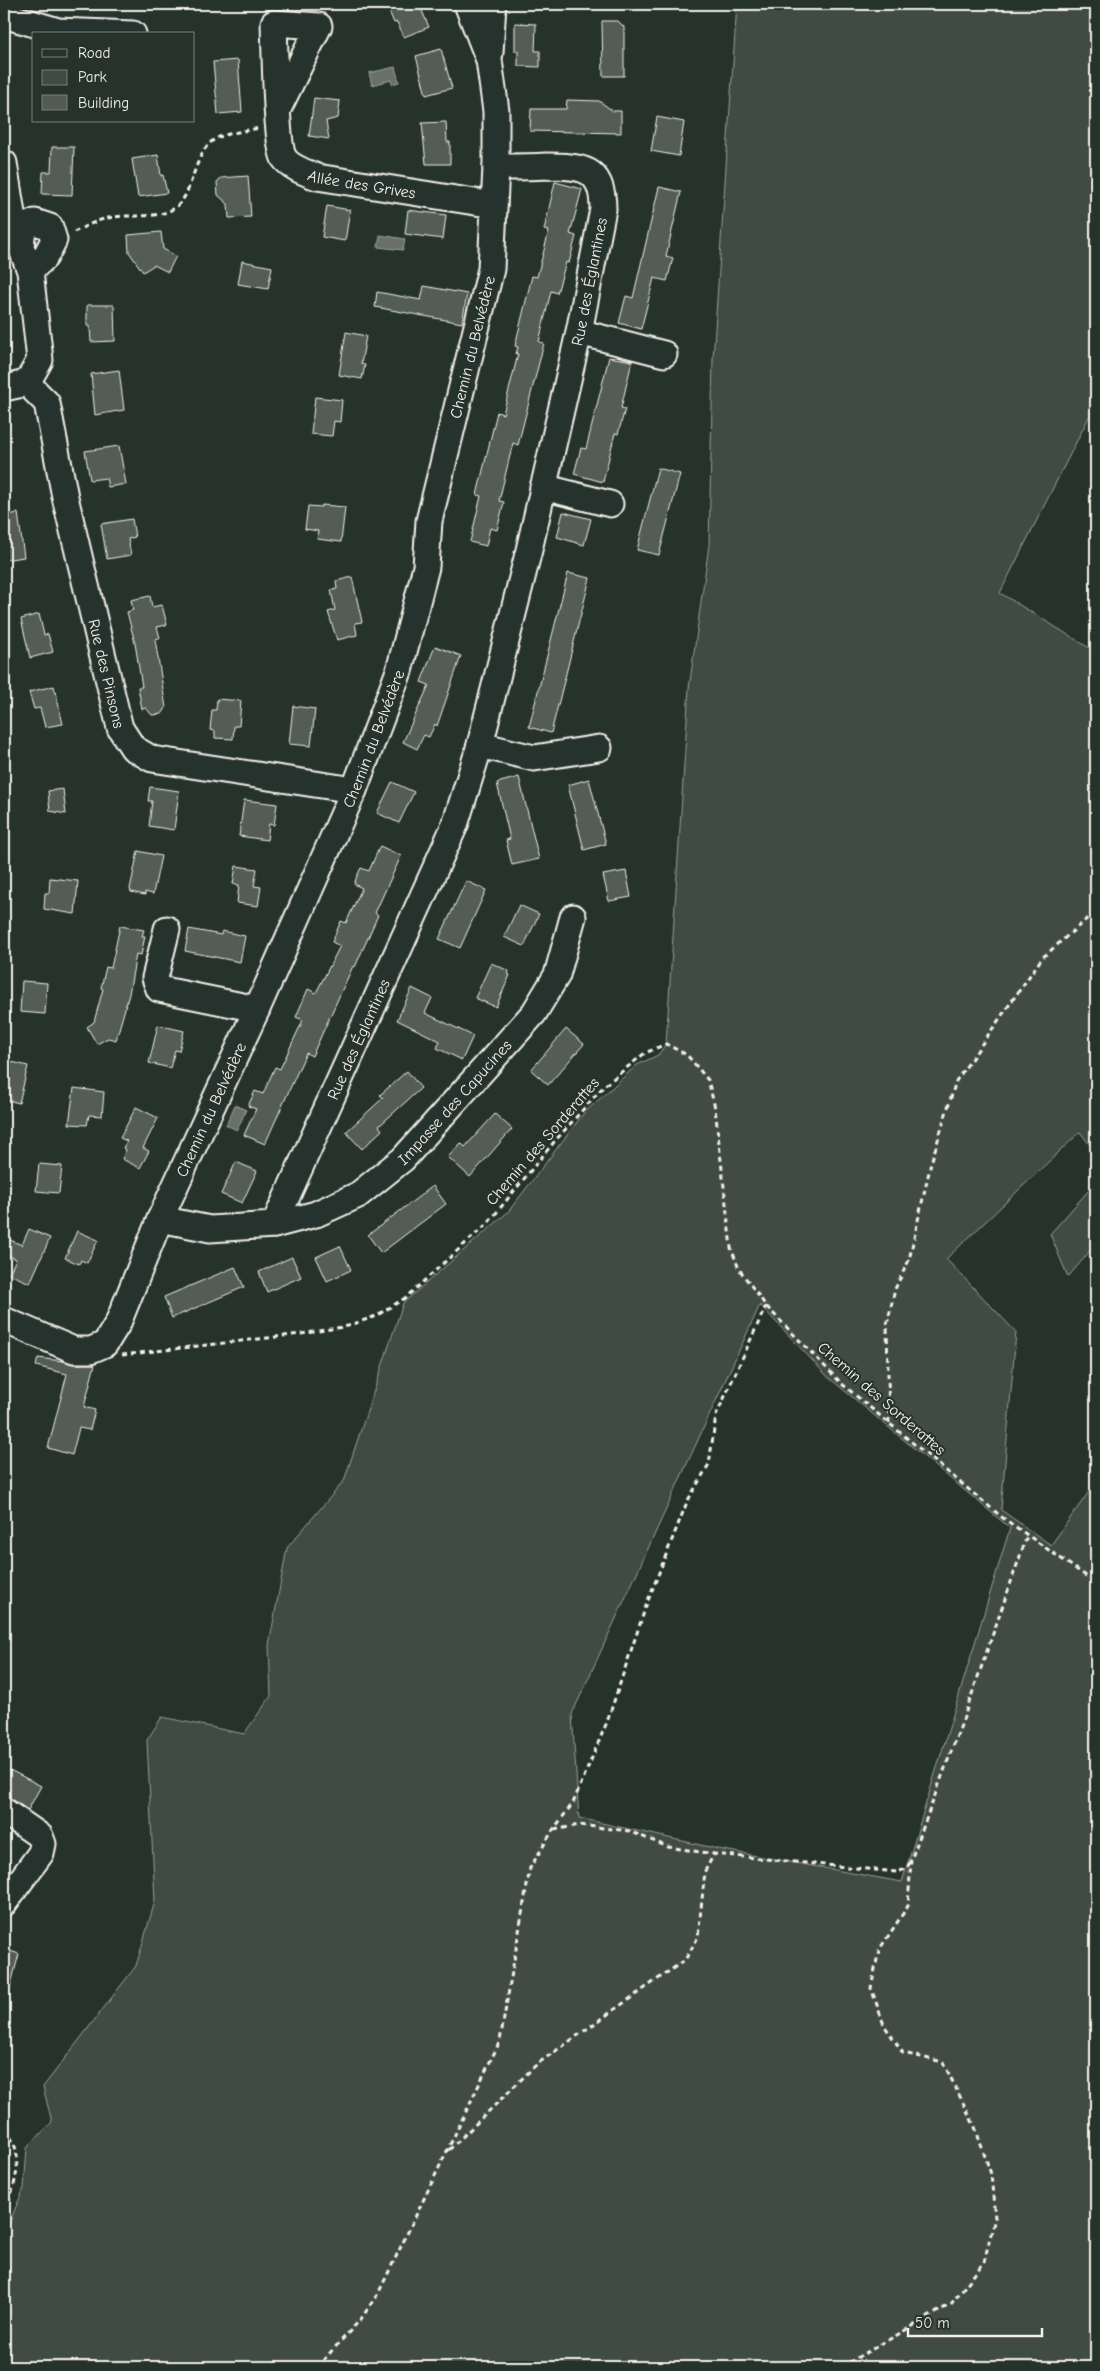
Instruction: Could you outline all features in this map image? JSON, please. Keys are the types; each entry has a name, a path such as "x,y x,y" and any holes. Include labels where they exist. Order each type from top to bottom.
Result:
{"street":[{"name":"Chemin du Belvédère","path":"467,4 489,60"},
{"name":"Chemin du Belvédère","path":"105,1344 118,1323 160,1219 257,1009 354,790 399,671 426,567 429,521 491,268 496,167 496,111 489,60 493,4"},
{"path":"4,15 58,31 83,32"},
{"name":"Allée des Grives","path":"279,116 281,148 285,159 295,167 317,177 494,205"},
{"path":"4,163 13,220 23,227 35,222 50,227 54,240 45,257 30,271"},
{"name":"Rue des Églantines","path":"274,1225 454,825 480,745 579,332 603,208 603,191 593,175 576,166 496,167"},
{"name":"Rue des Pinsons","path":"23,227 21,247 30,271 40,360 15,385 47,403 65,496 120,728 133,748 152,759 354,790"},
{"path":"579,332 664,354"},
{"path":"543,487 610,504"},
{"path":"480,745 534,758 598,748"},
{"name":"Impasse des Capucines","path":"274,1225 316,1214 358,1195 403,1159 534,1013 557,975 573,917"},
{"path":"167,929 154,978 159,989 257,1009"},
{"path":"160,1219 210,1229 274,1225"},
{"path":"4,1320 74,1350 91,1350 105,1344"},
{"path":"4,1811 40,1836 43,1844 41,1853 4,1903"}],"path":[{"path":"54,240 98,221 114,217 160,215 178,206 188,189 206,145 222,135 279,116"},
{"path":"890,1424 886,1324 895,1288 909,1260 931,1163 956,1081 1042,958 1096,911"},
{"name":"Chemin des Sorderattes","path":"105,1344 116,1356 150,1353 301,1334 348,1326 376,1316 405,1298 488,1223 554,1142 604,1086 645,1053 666,1044 687,1055 708,1080 715,1108 731,1248 740,1269 766,1306 842,1384 1003,1518 1096,1583"},
{"path":"317,2367 361,2319 378,2292 500,2041 530,1868 553,1830 573,1803 607,1722 647,1603 687,1502 709,1464 716,1416 766,1306"},
{"path":"553,1830 579,1825 629,1831 668,1847 714,1854 897,1872 906,1869 964,1717 1027,1535"},
{"path":"446,2153 537,2064 685,1960 698,1937 705,1871 714,1854"},
{"path":"841,2367 951,2304 984,2262 995,2218 991,2174 975,2127 943,2062 903,2053 884,2025 871,1988 879,1950 908,1906 911,1860"},
{"path":"4,2130 16,2149 17,2170 13,2191 4,2213"}],"green space":[{"path":"737,4 1096,4 1096,403 1000,593 1096,652 1096,1153 1080,1132 946,1259 1016,1332 1001,1510 1051,1545 1096,1482 1096,2367 4,2367 4,2235 24,2188 27,2148 52,2122 43,2087 136,1966 155,1901 147,1740 162,1717 244,1734 271,1696 269,1645 287,1548 344,1481 403,1303 508,1212 584,1113 637,1065 658,1055 666,1044 689,688 709,545 713,359","holes":["760,1305 828,1377 1010,1528 902,1882 718,1849 579,1818 572,1714"]},
{"path":"1096,1182 1096,1244 1068,1277 1050,1234"}],"shaded area":[{"path":"395,67 399,82 392,84 391,80 372,85 369,73"},
{"path":"380,235 405,239 403,250 378,247"},
{"path":"235,1105 246,1110 237,1130 226,1125"}],"building":[{"path":"386,4 419,4 429,27 404,37 397,22 394,23"},
{"path":"602,21 618,21 624,27 624,76 603,76"},
{"path":"515,23 536,24 535,51 540,51 540,67 518,66 518,51 515,51"},
{"path":"441,49 452,88 426,95 416,56"},
{"path":"238,60 242,112 218,114 213,62"},
{"path":"314,98 340,101 338,118 326,121 329,139 309,136"},
{"path":"567,100 599,101 613,111 621,111 621,133 530,131 531,109 566,109"},
{"path":"657,117 684,122 679,156 651,151"},
{"path":"446,122 447,142 450,142 450,164 426,164 422,123"},
{"path":"52,147 74,147 72,195 42,194 43,172 51,172"},
{"path":"158,155 161,176 163,175 167,193 138,197 132,159"},
{"path":"248,176 251,217 229,218 228,204 218,195 217,182 221,178"},
{"path":"555,182 582,189 570,234 576,236 569,263 566,262 557,293 551,291 539,342 544,343 518,445 513,443 499,501 504,502 497,530 490,528 486,546 470,542 481,496 477,495 497,412 503,414 518,354 516,354 518,347 515,346 532,276 537,277 549,231 544,230"},
{"path":"659,187 681,192 666,256 673,258 667,281 654,278 641,329 619,323 626,296 633,298"},
{"path":"327,206 350,210 345,241 322,237"},
{"path":"408,210 446,215 443,239 405,234"},
{"path":"161,232 163,249 176,256 168,272 154,265 143,272 129,252 128,235"},
{"path":"242,261 272,267 268,289 238,284"},
{"path":"424,286 467,294 462,323 375,307 377,292 421,300"},
{"path":"87,305 114,305 115,341 91,342 90,326 87,326"},
{"path":"346,332 366,336 361,364 365,365 362,379 339,375"},
{"path":"609,357 632,361 621,408 625,409 618,434 615,433 603,482 574,474 581,448 586,449"},
{"path":"119,370 124,410 95,415 91,374"},
{"path":"315,397 342,400 340,422 334,421 332,436 311,434"},
{"path":"119,446 126,484 108,487 106,478 90,480 85,451"},
{"path":"658,468 680,474 659,555 637,550"},
{"path":"322,505 345,507 341,542 317,539 318,531 305,529 308,506 321,507"},
{"path":"563,512 591,519 584,545 557,537"},
{"path":"18,513 24,557 4,560 4,516"},
{"path":"132,519 135,537 128,539 131,555 107,559 101,524"},
{"path":"568,573 590,578 551,733 529,727"},
{"path":"352,577 362,622 355,623 357,635 337,640 328,612 335,610 331,590 337,589 336,581"},
{"path":"150,596 152,607 162,605 167,625 157,627 160,638 155,639 166,708 162,714 152,715 146,708 142,709 138,687 142,687 135,643 127,612 133,610 131,600"},
{"path":"39,614 44,635 48,634 53,652 30,658 21,619"},
{"path":"435,646 461,656 437,726 435,724 429,737 424,735 417,749 403,742 429,685 421,682"},
{"path":"54,686 63,724 45,727 40,708 34,709 29,692"},
{"path":"217,699 241,701 239,726 234,726 233,739 215,738 215,731 210,730 212,710 216,710"},
{"path":"293,706 315,709 311,746 289,744"},
{"path":"519,777 539,859 512,865 506,840 510,839 497,783"},
{"path":"589,779 606,844 584,850 568,785"},
{"path":"392,782 414,792 399,823 377,813"},
{"path":"150,787 179,791 174,830 149,826 152,801 148,801"},
{"path":"63,789 66,814 50,811 48,791"},
{"path":"244,800 277,804 274,825 269,824 267,840 239,836"},
{"path":"380,846 401,856 375,913 378,915 355,967 353,966 312,1056 306,1053 265,1144 244,1135 256,1109 248,1106 255,1091 263,1094 275,1067 280,1069 303,1020 296,1017 308,989 316,993 340,946 332,942 341,921 346,923 362,888 354,884 357,876 361,868 369,871"},
{"path":"138,851 161,856 153,894 145,892 145,895 131,892"},
{"path":"236,866 257,869 254,886 261,887 258,906 237,903 239,885 233,884"},
{"path":"626,871 631,897 609,901 603,875"},
{"path":"50,878 78,881 75,914 44,909 45,893 49,893"},
{"path":"466,881 486,890 460,948 439,939"},
{"path":"519,905 539,914 524,946 504,937"},
{"path":"120,926 144,930 142,936 145,936 141,955 136,954 129,994 116,1040 108,1038 97,1044 87,1027 94,1022 103,989 101,988 106,967 111,968"},
{"path":"189,929 221,935 222,931 245,936 240,962 185,951"},
{"path":"491,963 509,971 508,974 510,975 496,1007 475,998"},
{"path":"22,981 47,983 45,1014 20,1012"},
{"path":"412,988 432,998 425,1013 473,1036 462,1060 437,1048 440,1041 397,1020"},
{"path":"158,1025 184,1031 179,1051 175,1050 170,1068 149,1063"},
{"path":"566,1029 584,1044 548,1085 531,1070"},
{"path":"4,1060 28,1066 19,1103 4,1099"},
{"path":"407,1071 421,1088 379,1126 382,1130 362,1149 346,1132 383,1098 380,1095"},
{"path":"74,1088 104,1092 102,1116 89,1115 87,1125 69,1124"},
{"path":"136,1107 158,1118 143,1148 149,1151 140,1168 122,1159 126,1150 123,1148 127,1141 120,1138"},
{"path":"495,1114 512,1129 470,1177 448,1157 461,1143 465,1147"},
{"path":"236,1162 257,1171 242,1203 221,1194"},
{"path":"39,1164 62,1166 59,1193 36,1191"},
{"path":"433,1186 446,1204 381,1253 368,1235"},
{"path":"29,1229 50,1238 30,1283 9,1274 16,1259 4,1253 10,1240 22,1245"},
{"path":"77,1231 98,1240 87,1263 81,1260 79,1264 65,1258"},
{"path":"340,1246 351,1270 327,1281 316,1257"},
{"path":"292,1257 301,1277 267,1292 259,1272"},
{"path":"235,1267 244,1287 172,1318 164,1297"},
{"path":"38,1358 74,1364 95,1364 84,1407 95,1410 90,1430 79,1428 72,1455 48,1448 67,1374 36,1366"},
{"path":"4,1767 41,1786 28,1810 12,1799 4,1797"},
{"path":"4,1949 19,1954 8,1995 4,1995"}]}
